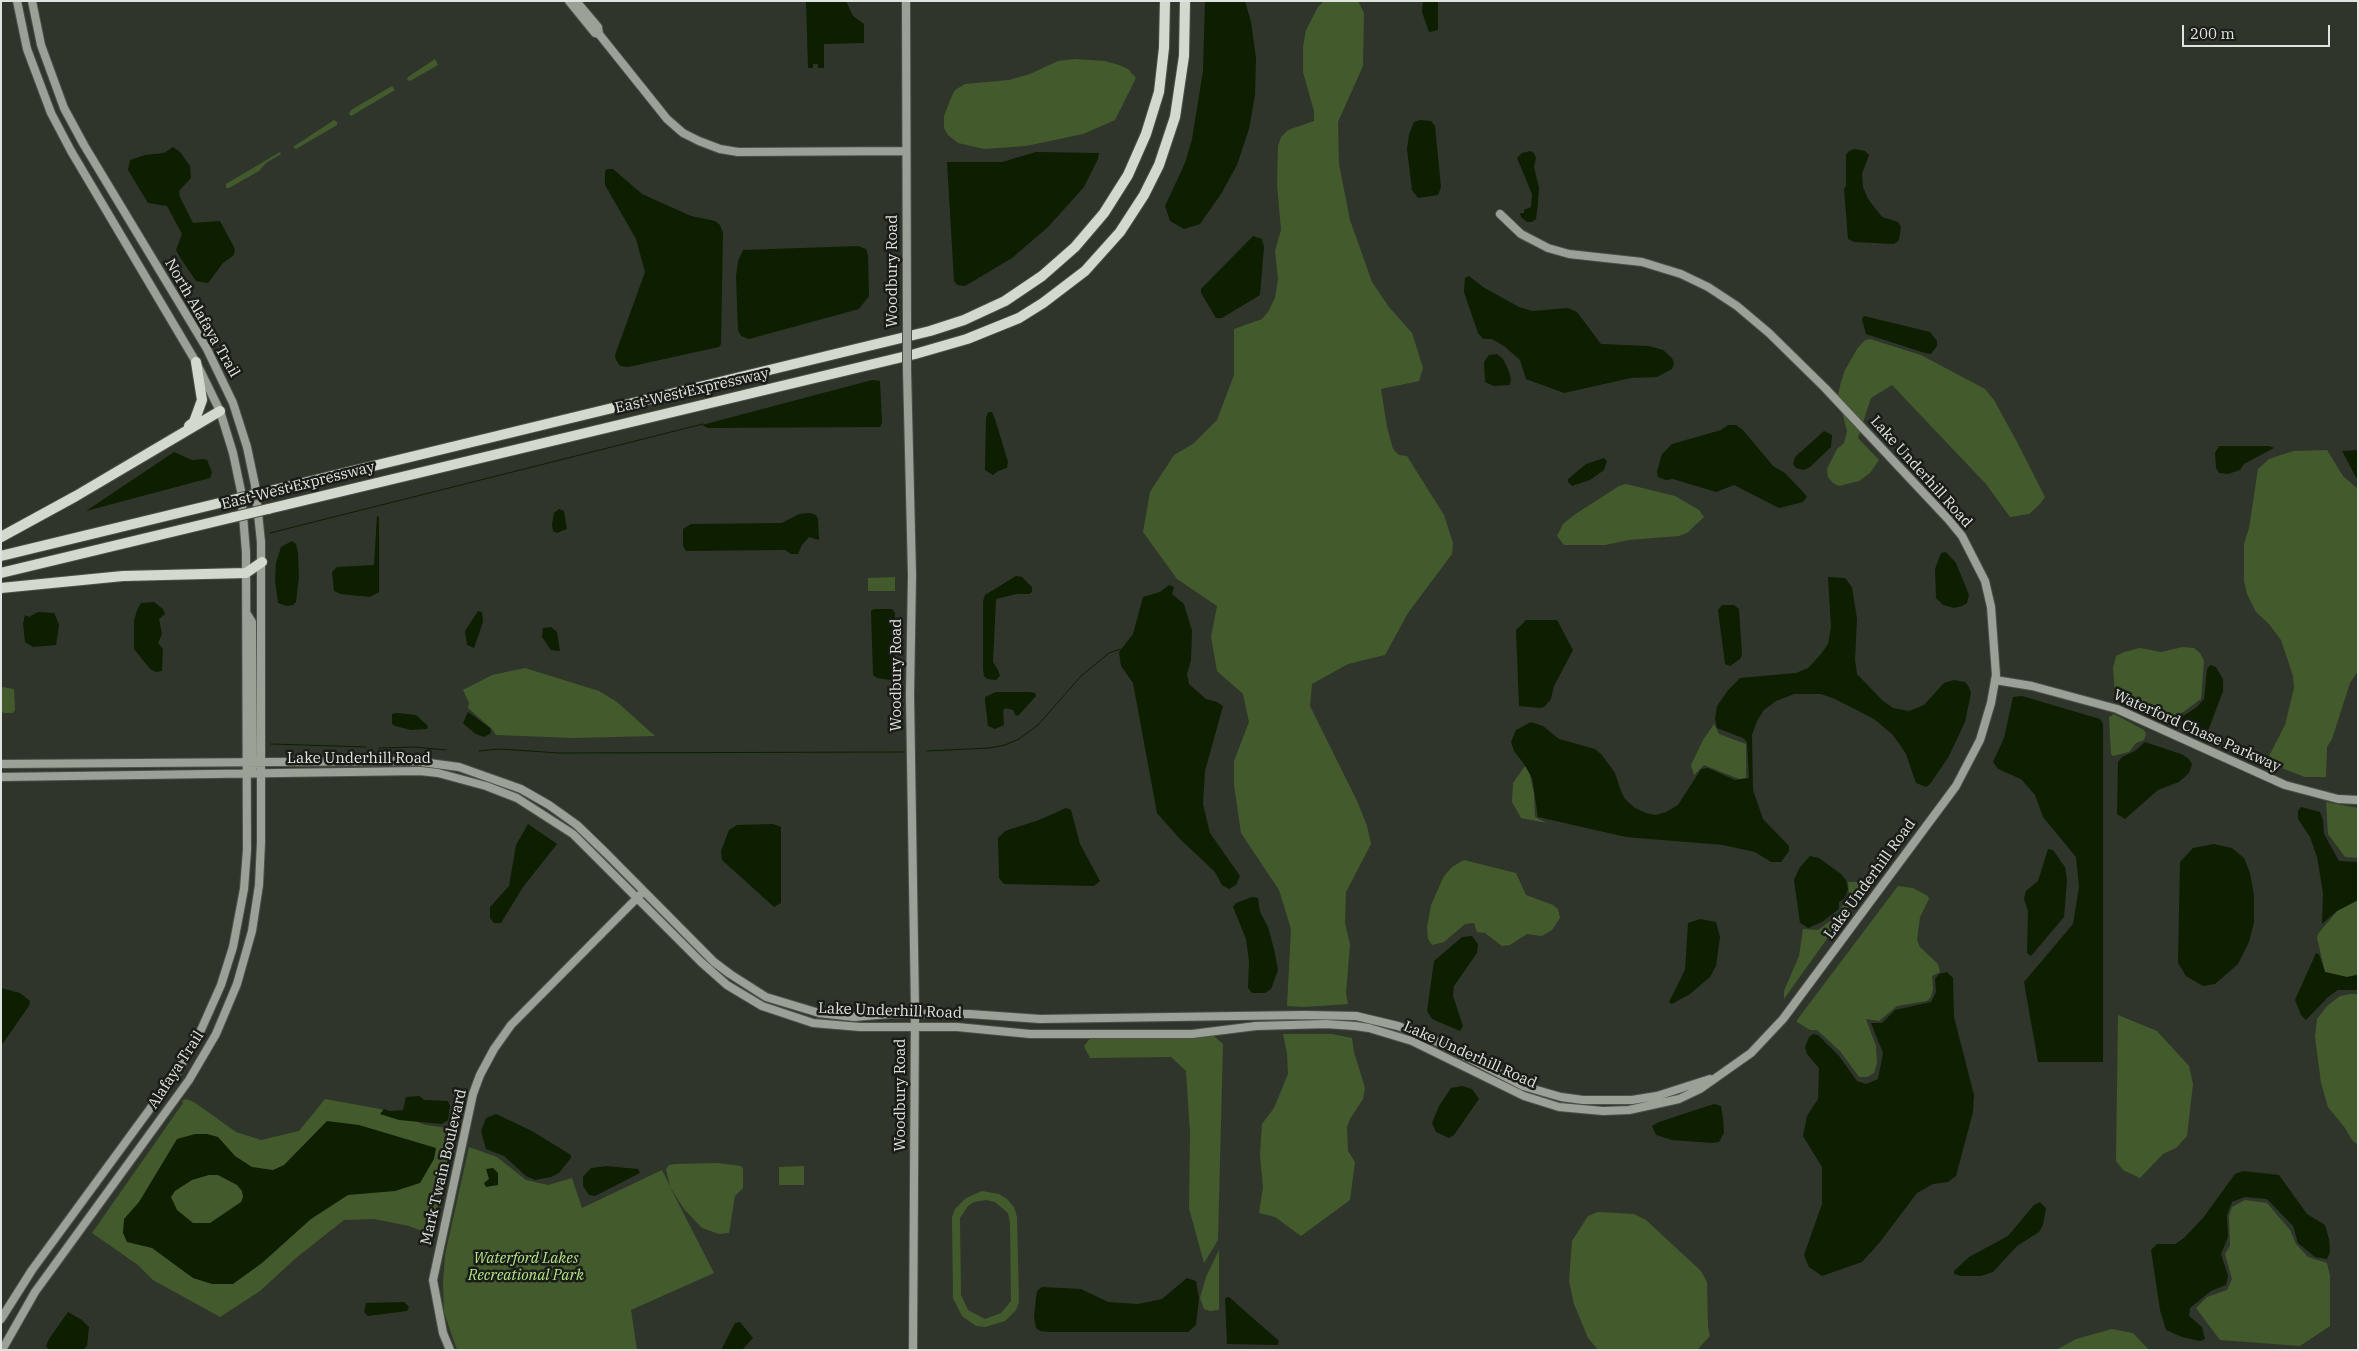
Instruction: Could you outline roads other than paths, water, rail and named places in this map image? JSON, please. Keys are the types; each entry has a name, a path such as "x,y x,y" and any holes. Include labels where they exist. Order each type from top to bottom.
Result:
{"highway":[{"name":"East-West Expressway","path":"1,556 921,333 964,320 1004,301 1042,276 1076,247 1104,213 1128,175 1146,134 1158,92 1164,48 1165,1"},
{"name":"East-West Expressway","path":"1,573 632,420 898,358 959,342 1019,318 1043,304 1085,271 1120,232 1144,194 1159,165 1174,117 1184,56 1185,1"},
{"path":"181,434 194,422 202,400 196,362"},
{"path":"1,537 76,496 220,411"},
{"path":"1,588 123,576 246,573 262,562"}],"street":[{"name":"North Alafaya Trail","path":"17,1 27,49 51,113 71,151 196,362 220,411 233,453 241,491 247,614 252,622 254,763"},
{"name":"North Alafaya Trail","path":"32,1 41,45 64,108 207,349 232,403 247,447 255,485 262,562 254,763"},
{"path":"569,1 595,33 599,34 667,119 683,132 704,144 738,152 906,151"},
{"path":"576,1 598,27 599,34"},
{"name":"Woodbury Road","path":"906,1 907,370 912,575 910,695 915,1014 913,1350"},
{"name":"Lake Underhill Road","path":"1,777 75,778 420,771 438,773 486,786 517,798 572,834 701,962 727,985 762,1006 813,1023 860,1027 957,1026 1030,1034 1192,1034 1256,1026 1326,1024 1369,1028 1412,1041 1529,1098 1559,1107 1603,1111 1630,1110 1679,1099 1700,1090 1751,1053 1783,1019 1956,786 1980,740 1995,680 1995,643 1991,607 1985,581 1962,536 1928,495 1769,333 1737,306 1708,287 1681,274 1636,261 1555,251 1527,238 1500,214"},
{"path":"220,411 232,403"},
{"name":"Waterford Chase Parkway","path":"1995,680 2032,686 2117,709 2285,786 2338,798 2358,800"},
{"name":"Lake Underhill Road","path":"1,764 427,762 490,777 521,789 577,825 714,962 737,980 766,997 785,1004 828,1014 854,1017 970,1014 1040,1019 1286,1015 1356,1016 1398,1026 1428,1037 1532,1090 1583,1100 1632,1100 1657,1096 1716,1077"},
{"path":"75,763 75,778"},
{"name":"Alafaya Trail","path":"2,1350 35,1292 189,1080 224,1018 237,984 247,949 259,885 254,763"},
{"name":"Alafaya Trail","path":"1,1319 32,1270 177,1072 214,1004 228,967 238,928 246,868 254,763"},
{"name":"Mark Twain Boulevard","path":"450,1350 443,1333 433,1280 473,1094 480,1075 494,1049 511,1025 644,891"},
{"path":"238,928 244,936 247,949"}],"waterway":[{"path":"270,533 703,424"},
{"path":"927,751 989,748 1005,745 1019,739 1038,725 1081,676 1109,653 1121,649"},
{"path":"271,744 366,747"},
{"path":"379,748 415,747 446,750"},
{"path":"479,751 500,749 559,753 904,752"}],"park label":[{"name":"Waterford Lakes Recreational Park","path":"526,1268"}]}
